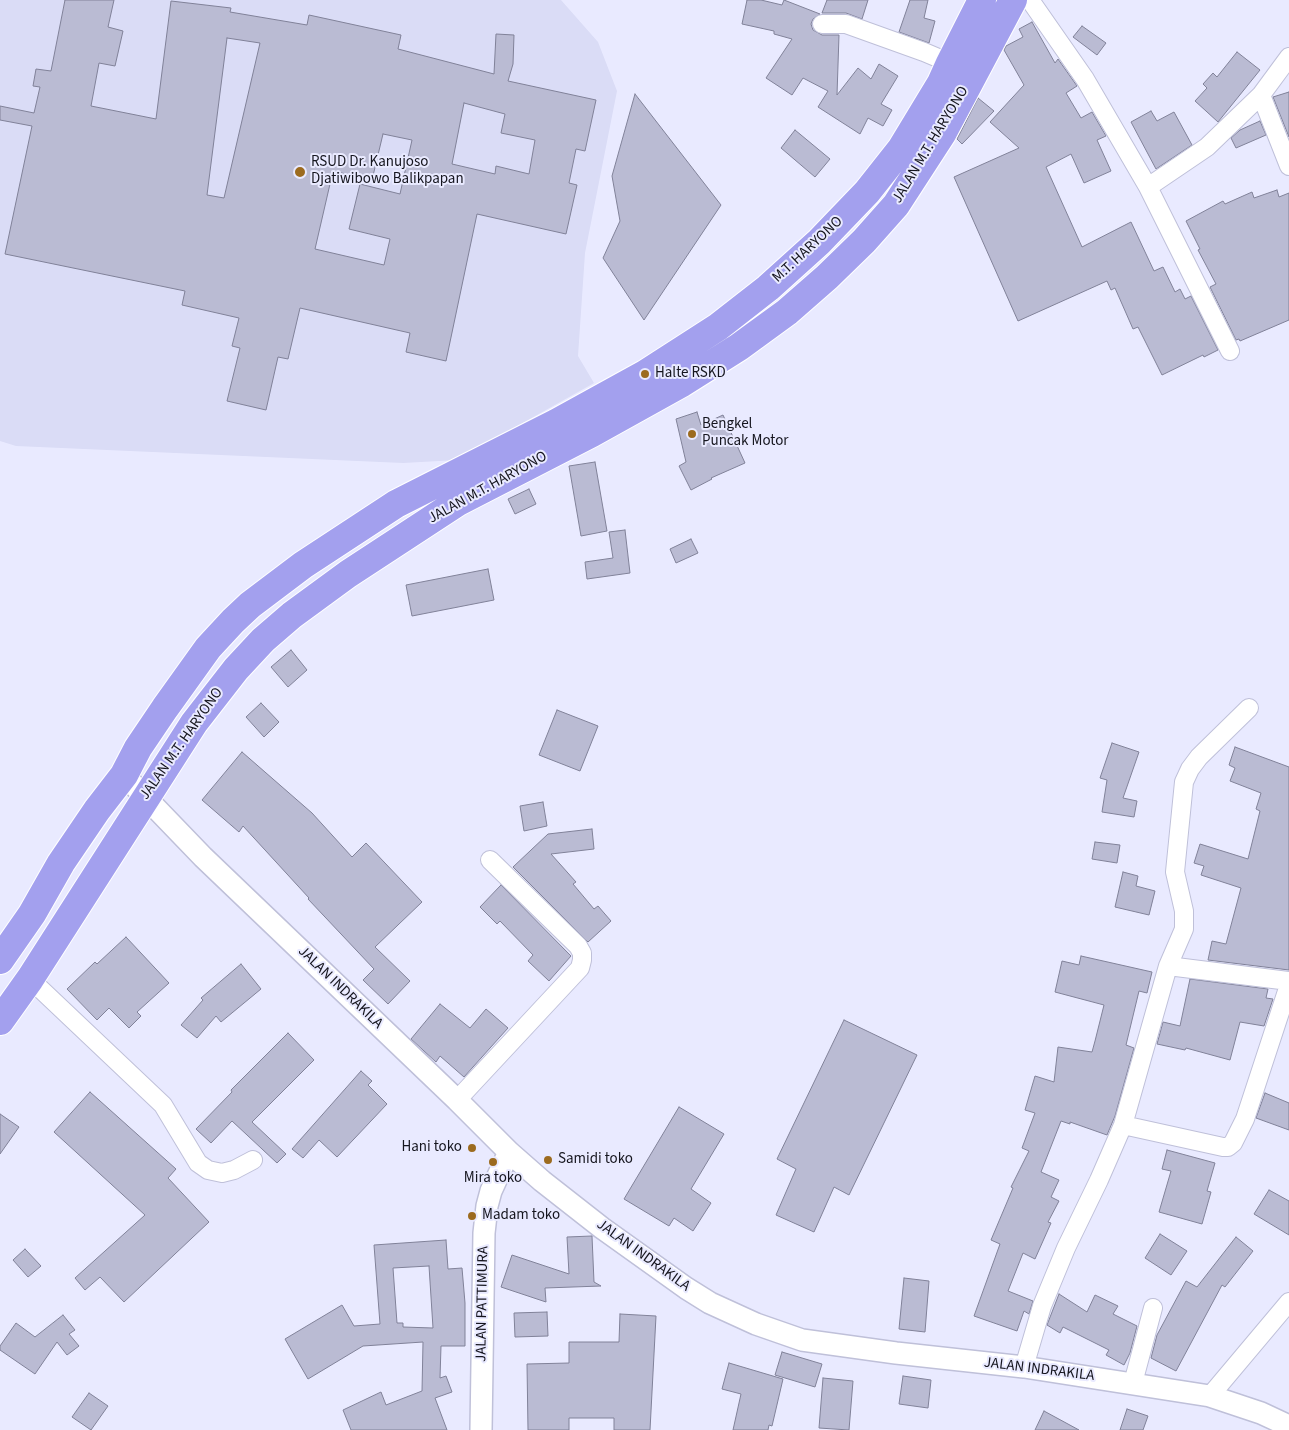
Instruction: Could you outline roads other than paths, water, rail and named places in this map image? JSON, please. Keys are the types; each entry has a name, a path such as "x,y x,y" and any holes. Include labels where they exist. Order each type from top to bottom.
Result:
{"highway":[{"name":"M.T. HARYONO","path":"556,423 645,374 718,328 768,288 820,242 867,192 901,149 941,83 982,0"},
{"name":"JALAN M.T. HARYONO","path":"0,1021 30,979 194,722 217,691 263,640 292,615 355,569 458,502 592,433 682,383 787,312 864,241 896,205 942,134 1013,0"},
{"name":"JALAN M.T. HARYONO","path":"0,960 32,914 66,856 124,775 138,748 208,648 250,605 303,565 396,504 556,423"}],"street":[{"path":"1030,0 1085,79 1148,187 1230,351"},
{"path":"822,24 846,24 950,62"},
{"path":"1148,187 1207,147 1261,95 1289,57"},
{"path":"1261,95 1289,166"},
{"path":"1024,1367 1042,1306 1066,1248 1123,1125 1168,966 1184,929 1184,911 1175,872 1184,782 1190,769 1199,757 1249,708"},
{"name":"JALAN INDRAKILA","path":"124,775 203,857 509,1152 542,1181 602,1228 710,1303 756,1324 802,1340 896,1353 1024,1367 1210,1396 1261,1413 1289,1426"},
{"path":"457,1100 580,968 582,960 582,953 578,946 490,860"},
{"path":"1168,966 1289,981"},
{"path":"30,979 163,1105 198,1163 208,1170 222,1173 234,1170 253,1160"},
{"path":"1123,1125 1223,1148 1233,1143 1245,1119 1289,985"},
{"name":"JALAN PATTIMURA","path":"481,1430 484,1233 491,1191 509,1152"},
{"path":"1210,1396 1289,1302"},
{"path":"1133,1383 1153,1308"}],"place":[{"name":"RSUD Dr. Kanujoso Djatiwibowo Balikpapan","path":"300,172"},
{"name":"Halte RSKD","path":"645,374"},
{"name":"Bengkel Puncak Motor","path":"692,434"},
{"name":"Hani toko","path":"472,1148"},
{"name":"Samidi toko","path":"548,1160"},
{"name":"Mira toko","path":"493,1162"},
{"name":"Madam toko","path":"472,1216"}]}
